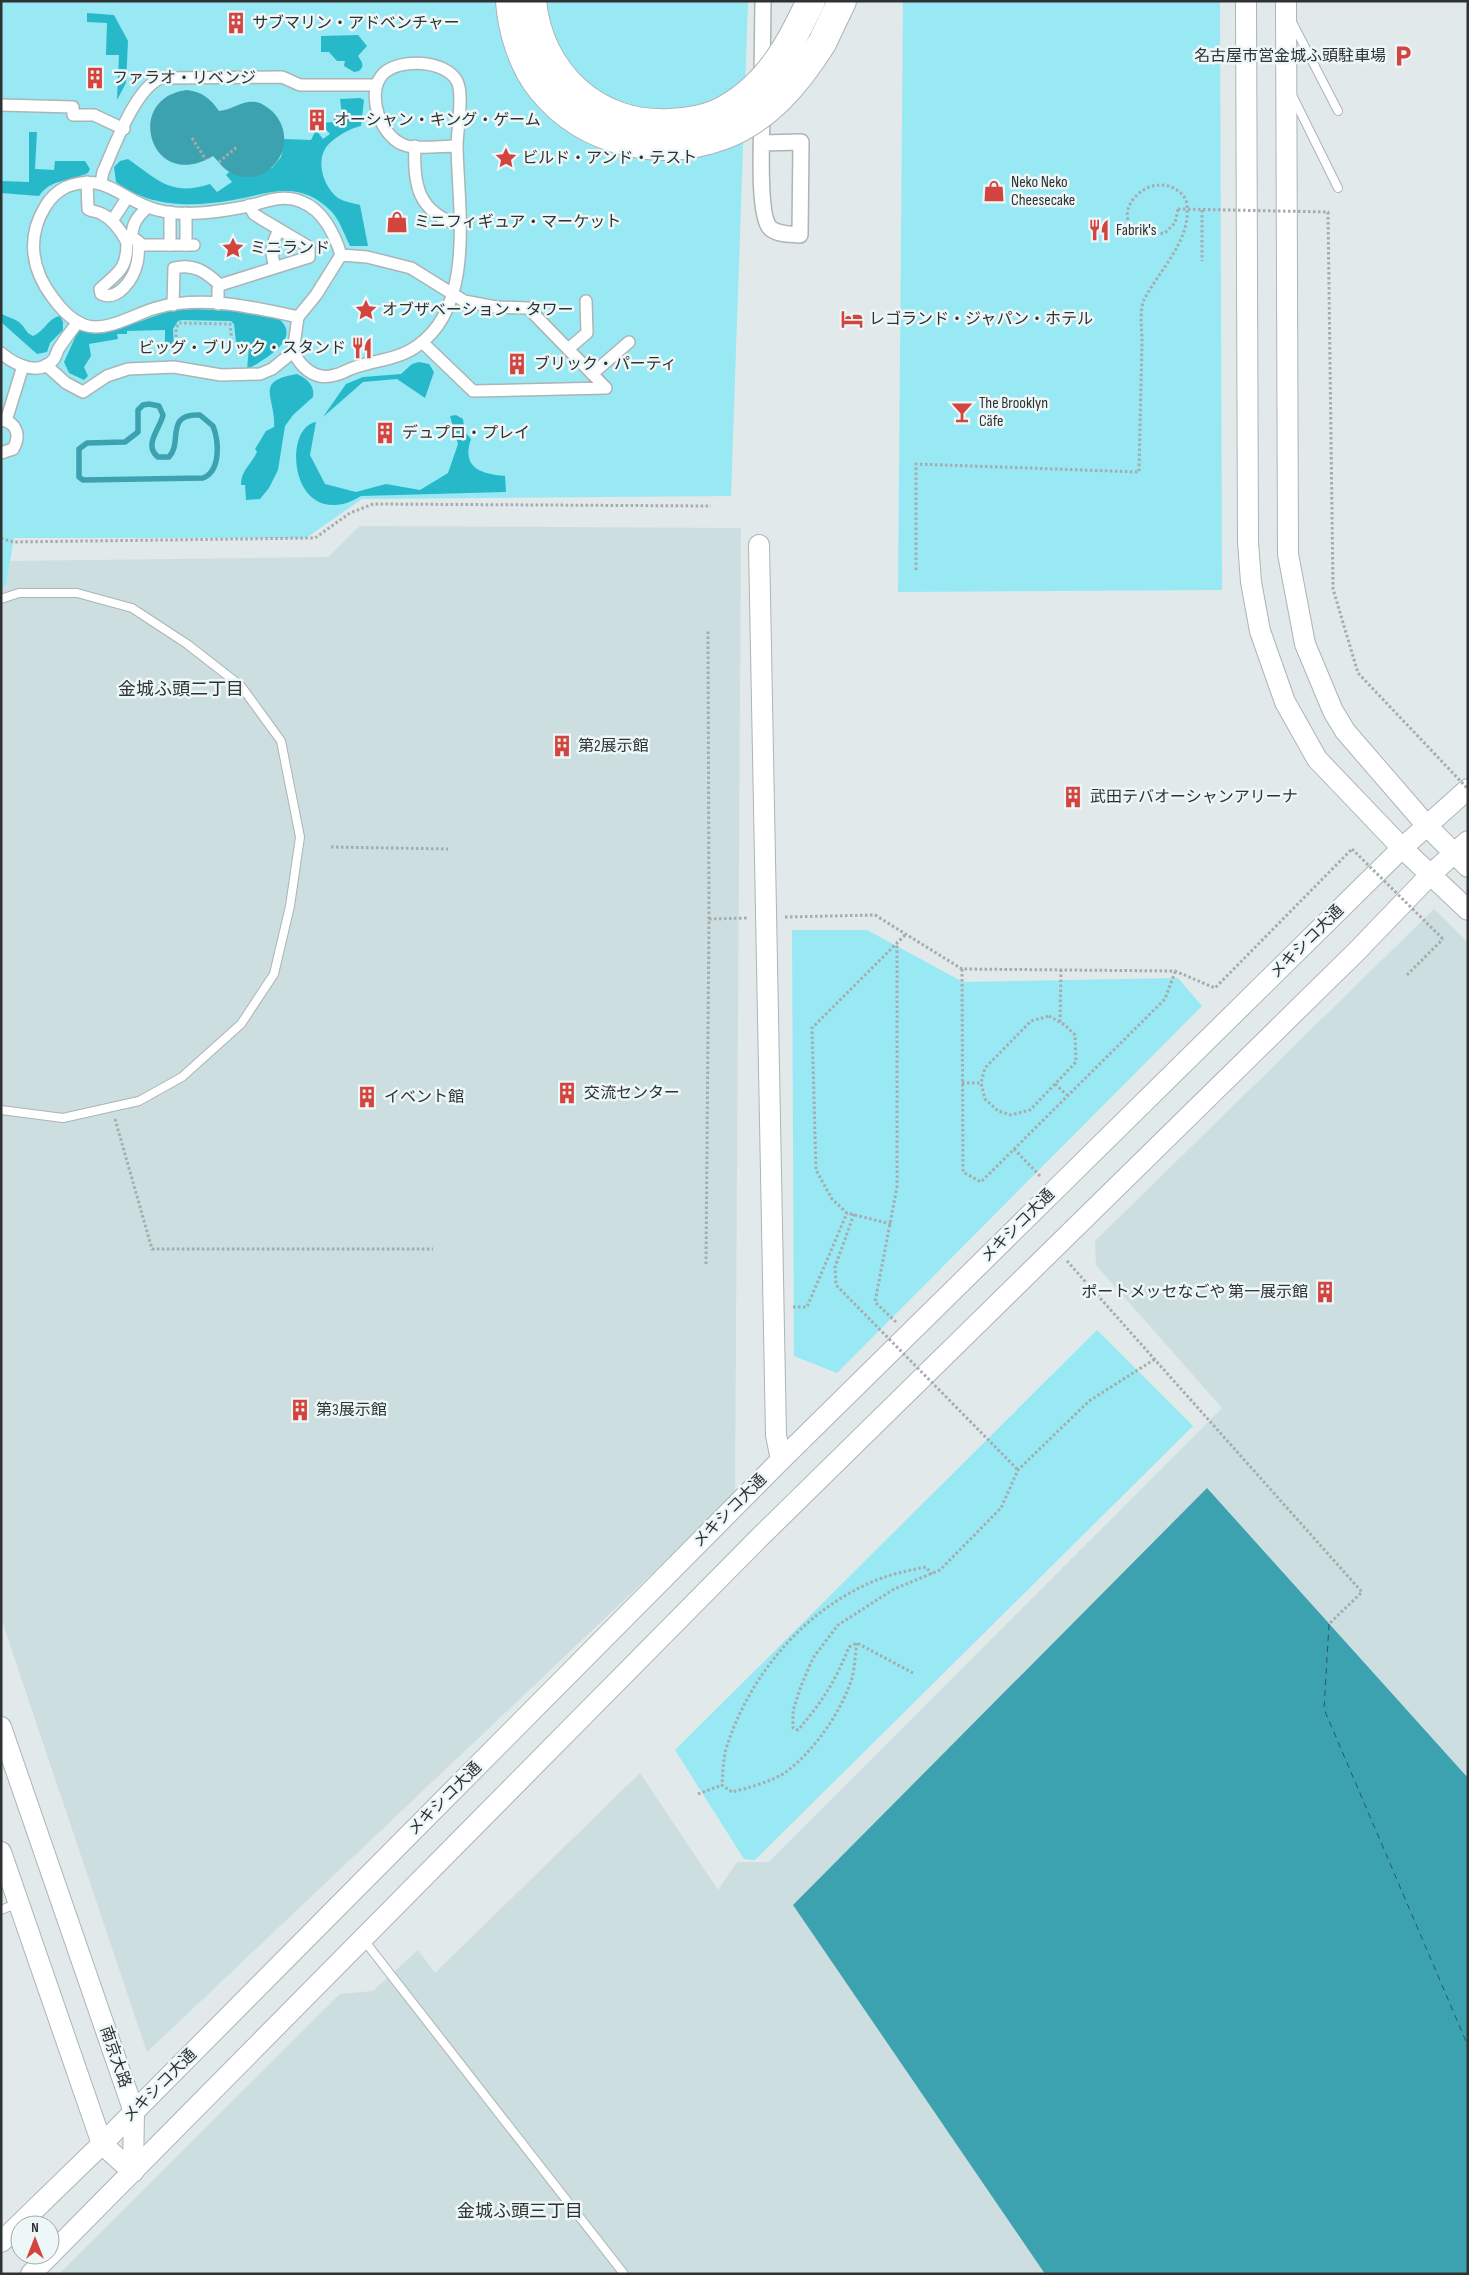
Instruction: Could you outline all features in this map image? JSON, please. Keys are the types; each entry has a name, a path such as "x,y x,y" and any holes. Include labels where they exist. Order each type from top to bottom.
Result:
{"highway":[{"path":"510,1 518,41 528,66 542,89 562,108 582,123 609,137 637,144 666,147 695,144 726,134 755,118 780,98 803,73 822,43 842,1"},
{"path":"532,1 534,17 541,41 553,64 567,84 607,113 632,121 659,124 688,122 716,114 741,99 775,67 799,14 811,1"}],"street":[{"path":"762,143 801,142 800,235 778,233 771,229 764,220 762,143 763,1"},
{"path":"1246,1 1248,542 1260,631 1285,702 1317,759 1402,848 1468,910"},
{"path":"60,2245 759,1538 1357,951 1431,874 1464,854 1428,827 1345,731 1333,711 1305,644 1296,603 1288,554 1286,5"},
{"path":"340,255 316,295 298,317 293,352 302,366 315,375 325,377 336,375 367,363 396,357 422,342 448,309 459,269 457,146 460,91 457,81 441,67 417,63 390,70 383,74 376,85 379,118 383,129 406,146 457,146"},
{"path":"101,182 103,172 143,93 155,80 160,78 282,77 300,85 376,85"},
{"path":"1,105 73,107 73,115 94,114 124,129"},
{"path":"415,146 413,171 416,186 432,212 459,225"},
{"path":"87,182 88,209 112,221 132,241 190,245 186,213"},
{"path":"298,317 218,304 173,304 103,326 91,327 78,322 58,305 44,287 35,262 34,240 38,218 54,195 68,187 87,182 101,182 127,198 148,207 170,212 186,213 223,210 249,206 272,198 284,197 305,202 329,226 340,255"},
{"path":"112,221 127,198"},
{"path":"220,285 309,257 309,248 254,214 249,206"},
{"path":"132,241 132,228 137,217 148,207"},
{"path":"170,212 170,245"},
{"path":"275,267 272,244 279,230"},
{"path":"340,255 367,257 411,268 464,301 496,307 528,308 606,388 473,391 422,342"},
{"path":"173,304 174,268 190,267 203,270 220,285"},
{"path":"218,304 218,288 220,285"},
{"path":"568,350 587,333 586,301"},
{"path":"1,353 17,365 37,368 46,365 54,359 58,350 78,322"},
{"path":"592,374 629,342"},
{"path":"46,365 66,383 83,392 107,376 128,369 176,367 221,375 260,374 272,369 293,352"},
{"path":"1,453 13,449 18,439 15,428 4,420 23,366"},
{"path":"759,545 776,1435 780,1460"},
{"name":"メキシコ大通","path":"1,2242 134,2112 780,1460 1402,848 1428,827 1468,789"},
{"name":"南京大路","path":"1,1727 134,2112 133,2172"},
{"path":"1,1852 10,1906 102,2144 133,2172"},
{"path":"31,2274 40,2265"}],"lane":[{"path":"1286,5 1338,111"},
{"path":"1285,79 1338,188"},
{"path":"1,599 18,594 77,593 132,608 187,644 241,686 281,741 300,836 290,906 274,974 241,1024 182,1077 138,1101 63,1118 1,1110"},
{"path":"363,1939 624,2274"}],"path":[{"path":"192,138 206,160"},
{"path":"219,162 238,146"},
{"path":"916,570 916,464 1139,472 1143,302 1186,232 1188,204 1174,188 1160,184 1144,188 1134,196 1128,208 1129,221 1137,230 1151,234 1165,234 1175,223 1178,209 1202,210 1328,212 1333,589 1358,673 1468,789"},
{"path":"1202,210 1202,261"},
{"path":"176,367 176,328 179,323 230,324 232,342"},
{"path":"1,538 13,542 315,538 350,513 373,504 711,506"},
{"path":"706,1264 709,919 708,630"},
{"path":"331,847 448,849"},
{"path":"709,919 875,915 962,969 1175,971 1215,988 1352,849 1443,940 1407,975"},
{"path":"891,1224 847,1212 832,1199 816,1170 812,1028 906,934"},
{"path":"896,1322 875,1302 897,1187 897,943"},
{"path":"962,969 963,1172 981,1182 1165,999 1175,971"},
{"path":"1060,1022 1061,970"},
{"path":"1049,1016 1060,1022 1075,1035 1076,1062 1030,1110 1011,1115 998,1111 985,1099 981,1084 985,1068 1031,1021 1049,1016"},
{"path":"962,1084 981,1084"},
{"path":"1055,1084 1068,1096"},
{"path":"115,1119 152,1249 433,1249"},
{"path":"1014,1149 1042,1178"},
{"path":"788,1307 807,1307 847,1212"},
{"path":"854,1214 835,1267 836,1285 1018,1470"},
{"path":"1055,1247 1362,1592 1329,1624"},
{"path":"857,1643 848,1647 839,1672 824,1699 798,1730 793,1728 793,1711 801,1686 814,1658 838,1625 894,1589 940,1570 1001,1508 1018,1470 1089,1400 1155,1359"},
{"path":"722,1785 727,1744 753,1685 786,1643 838,1600 882,1578 926,1567 932,1574"},
{"path":"857,1643 913,1673"},
{"path":"722,1785 732,1792 748,1788 785,1773 810,1749 833,1719 841,1703 852,1678 857,1643"},
{"path":"698,1794 722,1785"}],"shaded area":[{"path":"1,1 748,1 731,496 362,499 306,538 14,538 6,586 1,587"},
{"path":"903,1 1220,1 1222,590 898,592"},
{"path":"87,13 114,15 128,41 126,83 117,100 119,55 106,55 107,23 87,22"},
{"path":"358,35 367,46 358,56 362,62 359,71 354,72 344,66 345,61 337,61 329,52 321,52 321,36"},
{"path":"187,90 205,96 219,111 256,102 272,111 281,123 284,135 283,148 278,159 270,169 260,175 247,177 233,174 224,168 213,156 191,164 174,163 160,154 152,140 150,124 155,109 167,97"},
{"path":"360,98 364,100 361,126 332,141 325,149 321,162 323,176 333,194 340,199 360,205 368,246 350,246 332,212 308,195 297,192 273,192 233,200 187,204 157,201 143,197 129,191 116,182 114,167 120,161 128,159 165,184 185,188 210,184 217,192 232,182 226,175 229,172 272,168 281,157 284,139 311,140 316,130 323,139 330,134 320,123 334,122 334,117 342,115 340,99"},
{"path":"29,132 37,132 35,169 54,170 55,161 85,161 90,169 88,173 55,183 44,190 39,196 1,193 1,181 29,182"},
{"path":"195,309 232,311 279,319 285,327 286,335 277,349 247,370 249,345 247,342 236,342 234,324 231,321 182,320 178,321 173,329 174,349 165,349 165,330 127,331 127,334 117,334 118,339 89,344 91,356 84,367 88,376 84,380 69,373 64,362 78,331 116,330 169,311"},
{"path":"1,313 19,322 33,336 41,331 52,319 60,316 63,322 63,330 50,343 47,352 37,354 1,322"},
{"path":"419,362 429,364 434,372 425,398 397,379 363,382 323,417 346,384 363,377 401,374 412,364"},
{"path":"297,374 310,383 313,389 313,397 293,415 285,426 278,470 269,488 260,499 246,500 245,485 241,485 244,471 255,457 257,452 255,449 266,431 274,427 271,386 275,381 283,377"},
{"path":"456,415 463,419 465,432 471,439 469,457 471,463 481,471 505,476 506,492 361,496 343,504 325,504 311,497 302,485 297,469 296,453 299,439 306,427 316,422 310,455 325,484 356,492 386,484 420,490 448,473 458,444 450,416"},
{"path":"360,526 741,528 735,1495 147,2052 1,1618 1,587 6,586 10,561 328,557"},
{"path":"1434,909 1468,943 1468,1786 793,1905 1045,2274 59,2274 340,1994 373,1991 418,1950 435,1973 640,1773 718,1890 737,1862 769,1862 1222,1408 1096,1265 1095,1241"},
{"path":"792,930 867,930 963,982 1178,978 1202,1006 837,1373 794,1356"},
{"path":"1097,1330 1193,1426 755,1860 744,1859 675,1750"},
{"path":"1207,1488 1468,1778 1468,2274 1045,2274 793,1905"}],"waterway":[{"path":"149,404 159,406 163,415 152,442 152,447 158,457 169,457 173,451 176,430 182,419 200,415 213,426 217,439 217,455 216,462 209,474 203,478 83,480 79,477 79,449 87,443 125,442 138,432 138,410 143,405 149,404"}],"ferry route":[{"path":"1329,1624 1324,1709 1468,2046"}],"place":[{"name":"サブマリン・アドベンチャー","path":"236,23"},
{"name":"名古屋市営金城ふ頭駐車場","path":"1403,56"},
{"name":"ファラオ・リベンジ","path":"95,78"},
{"name":"オーシャン・キング・ゲーム","path":"317,120"},
{"name":"ビルド・アンド・テスト","path":"506,158"},
{"name":"Neko Neko Cheesecake","path":"994,191"},
{"name":"ミニフィギュア・マーケット","path":"397,222"},
{"name":"Fabrik's","path":"1099,230"},
{"name":"ミニランド","path":"233,248"},
{"name":"オブザベーション・タワー","path":"366,310"},
{"name":"レゴランド・ジャパン・ホテル","path":"852,319"},
{"name":"ビッグ・ブリック・スタンド","path":"362,348"},
{"name":"ブリック・パーティ","path":"517,364"},
{"name":"The Brooklyn Cäfe","path":"962,412"},
{"name":"デュプロ・プレイ","path":"385,433"},
{"name":"第2展示館","path":"562,746"},
{"name":"武田テバオーシャンアリーナ","path":"1073,797"},
{"name":"交流センター","path":"567,1093"},
{"name":"イベント館","path":"367,1097"},
{"name":"ポートメッセなごや 第一展示館","path":"1325,1292"},
{"name":"第3展示館","path":"300,1410"}],"district":[{"name":"金城ふ頭二丁目","path":"181,689"},
{"name":"金城ふ頭三丁目","path":"520,2211"}]}
